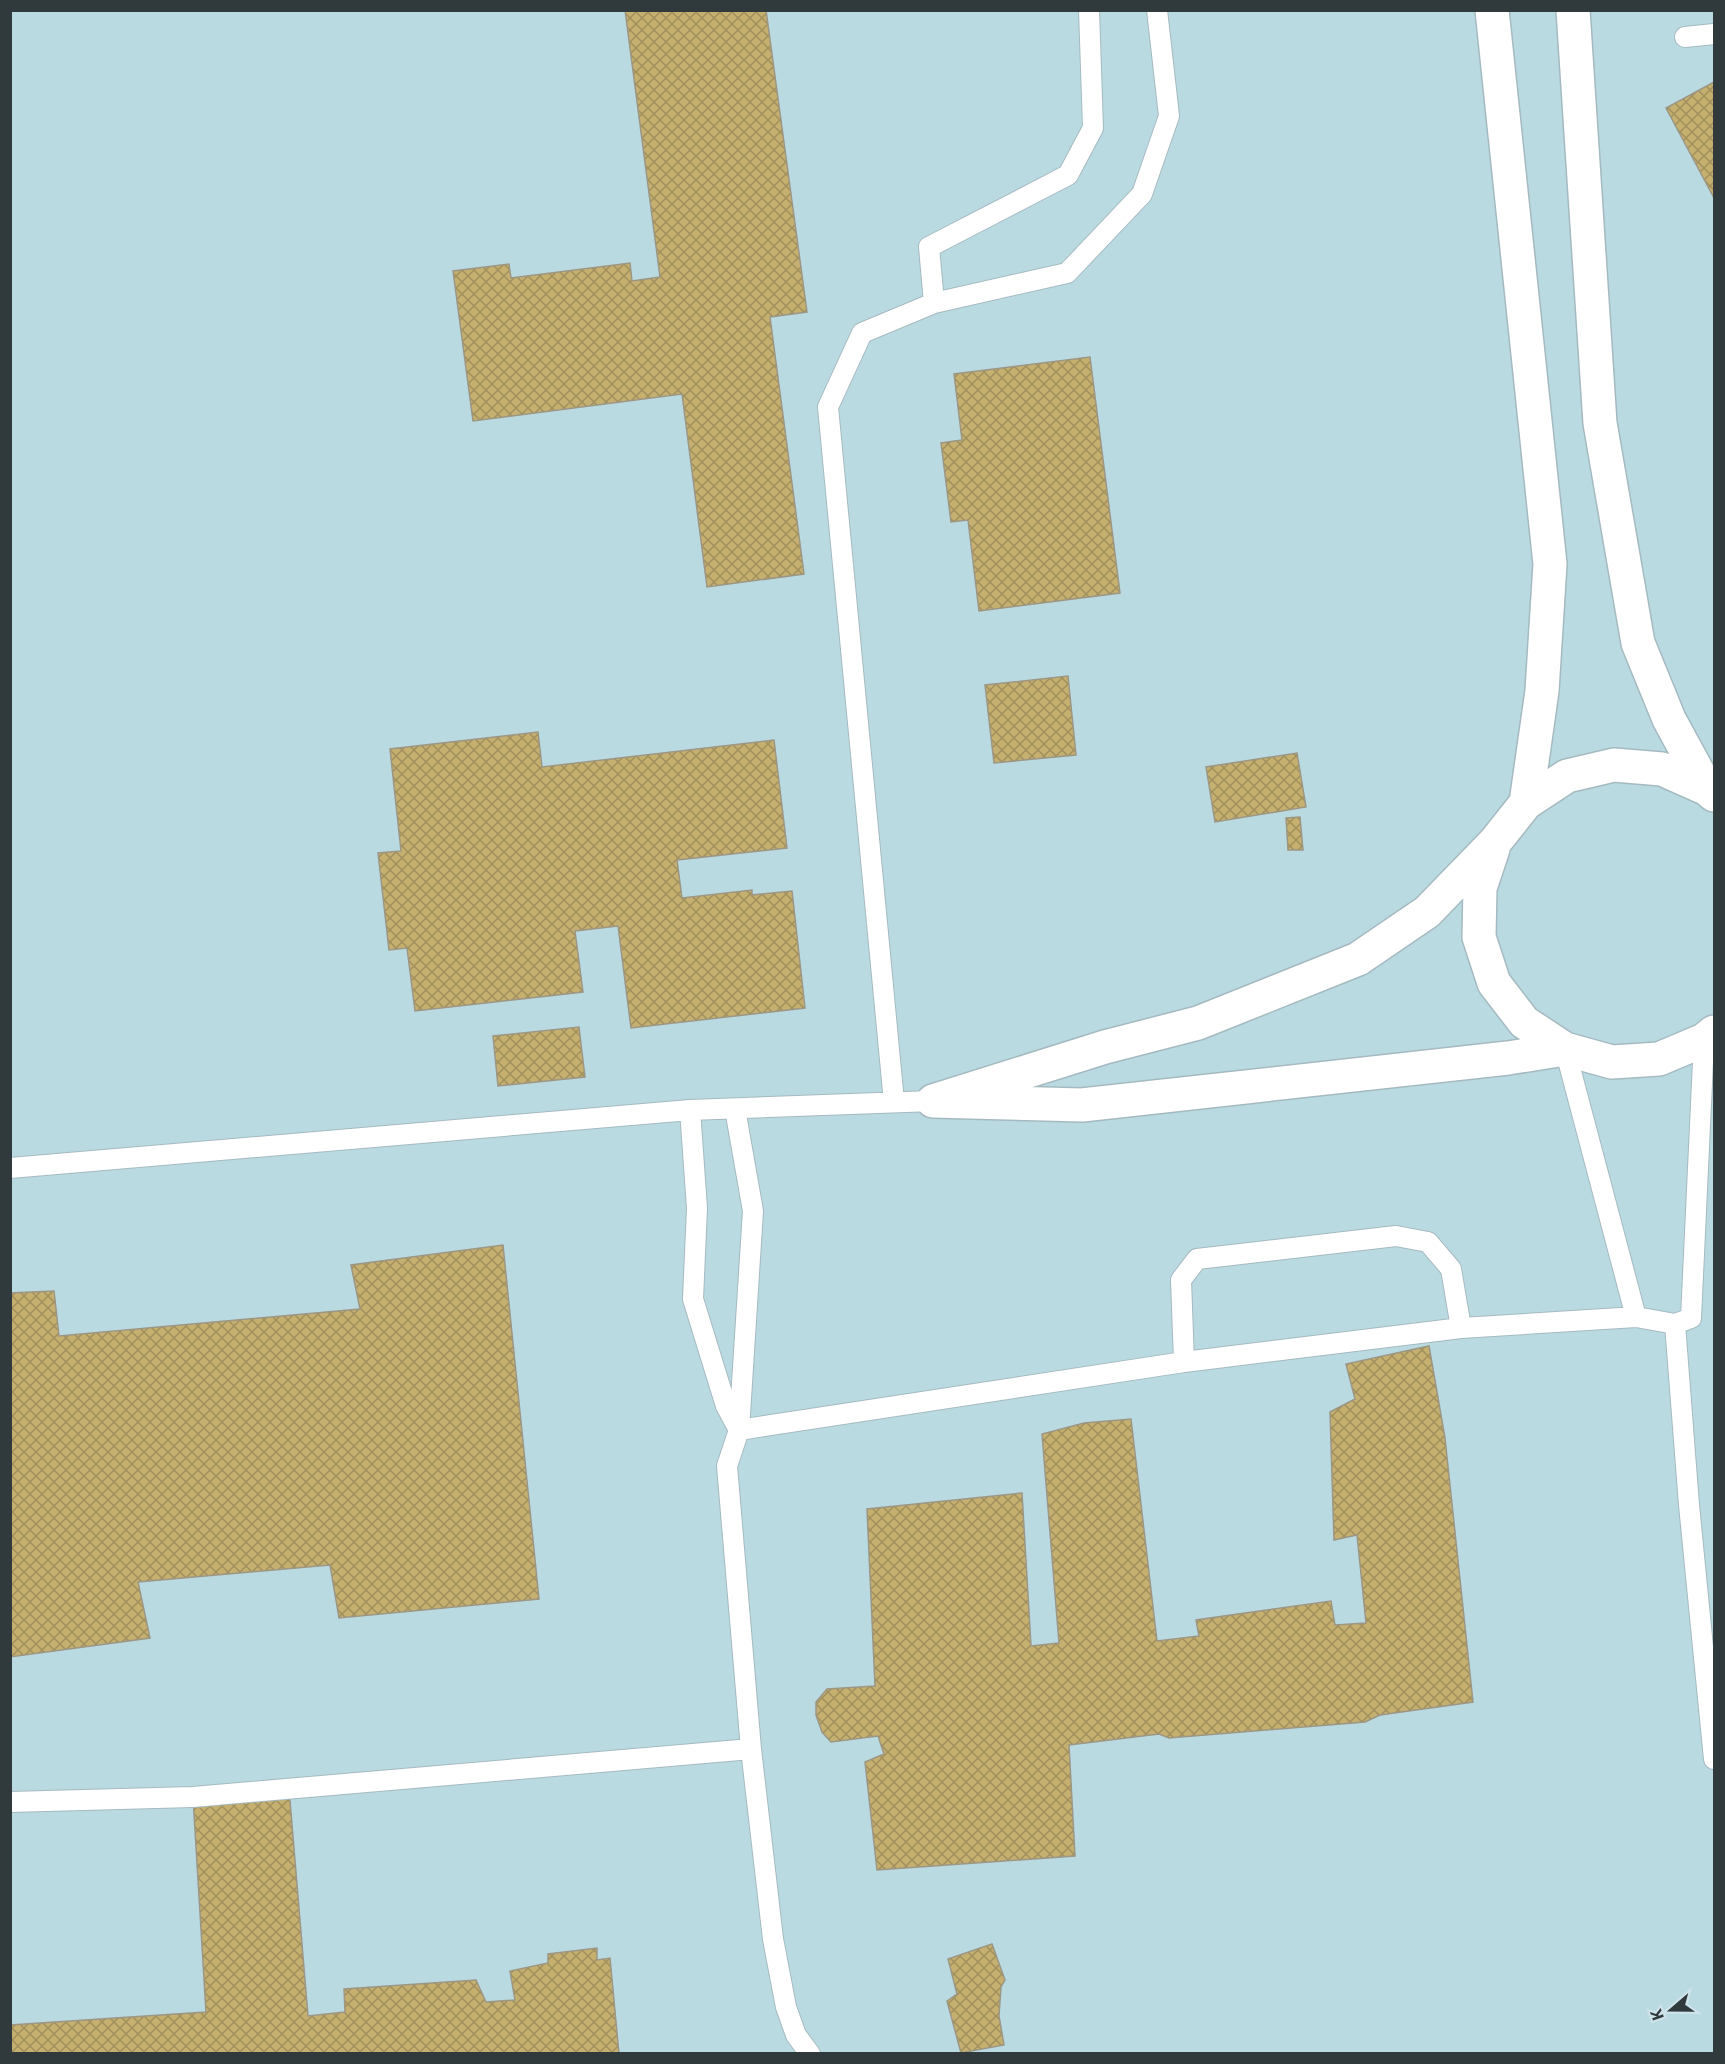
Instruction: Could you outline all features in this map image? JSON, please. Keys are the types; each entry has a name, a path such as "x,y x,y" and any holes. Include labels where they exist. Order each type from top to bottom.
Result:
{"street":[{"path":"1492,10 1550,564 1542,691 1526,803"},
{"path":"1573,10 1600,423 1638,643 1669,719 1711,792"},
{"path":"933,1101 1105,1047 1198,1023 1358,959 1427,912 1496,842 1526,803 1567,776 1614,765 1662,769 1711,792"},
{"path":"1496,842 1480,888 1479,937 1494,983 1524,1022 1565,1049 1612,1062 1659,1059 1711,1037"},
{"path":"933,1101 1082,1105 1508,1058 1565,1049"}],"lane":[{"path":"934,303 929,247 1068,175 1093,128 1089,10"},
{"path":"894,1102 828,407 862,333 934,303 1067,273 1142,194 1169,116 1157,10"},
{"path":"1685,37 1714,34"},
{"path":"739,1430 1184,1362 1461,1328 1636,1317 1675,1324 1692,1318 1711,1037"},
{"path":"1565,1049 1636,1317"},
{"path":"10,1168 690,1110 933,1101"},
{"path":"735,1109 753,1211 739,1430 727,1466 751,1749 773,1939 786,2007 796,2035 810,2054"},
{"path":"690,1110 697,1208 693,1299 726,1406 739,1430"},
{"path":"1184,1362 1181,1280 1197,1260 1209,1258 1396,1236 1428,1242 1451,1269 1461,1328"},
{"path":"1675,1324 1689,1505 1714,1759"},
{"path":"10,1802 193,1797 751,1749"}],"shaded area":[{"path":"11,11 1714,11 1714,2053 11,2053"}],"building":[{"path":"625,10 766,10 807,312 770,317 804,574 707,587 682,394 473,421 453,271 509,264 511,278 630,263 632,281 660,277"},
{"path":"1714,82 1714,198 1666,108"},
{"path":"1090,357 1120,593 979,611 968,520 951,522 941,443 962,440 954,374"},
{"path":"1068,676 1076,755 994,763 985,685"},
{"path":"538,732 542,767 774,740 787,848 677,860 682,898 752,890 752,895 792,891 805,1008 631,1028 618,926 575,931 583,992 415,1011 407,948 389,950 378,853 401,851 390,749"},
{"path":"1297,753 1306,807 1215,822 1206,767"},
{"path":"1300,817 1303,850 1288,850 1286,818"},
{"path":"579,1027 585,1077 498,1086 493,1036"},
{"path":"503,1245 539,1599 339,1618 330,1565 138,1582 150,1638 10,1657 10,1293 54,1291 59,1336 360,1309 351,1265"},
{"path":"1429,1346 1445,1438 1473,1702 1380,1715 1365,1722 1169,1738 1159,1734 1069,1745 1075,1856 877,1870 865,1762 884,1754 878,1736 831,1742 822,1732 816,1715 816,1702 827,1689 875,1686 867,1509 1022,1493 1031,1646 1059,1643 1042,1434 1084,1423 1131,1419 1157,1641 1199,1636 1196,1620 1331,1601 1335,1625 1366,1623 1357,1535 1334,1540 1330,1412 1355,1399 1346,1364"},
{"path":"289,1789 308,2016 345,2012 344,1989 476,1980 486,2002 515,2000 510,1971 548,1963 548,1954 597,1948 597,1960 610,1958 619,2054 10,2054 10,2025 206,2012 193,1797"},
{"path":"992,1944 1005,1980 1001,1987 999,2016 1004,2045 961,2053 947,2001 957,1994 948,1959"}]}
